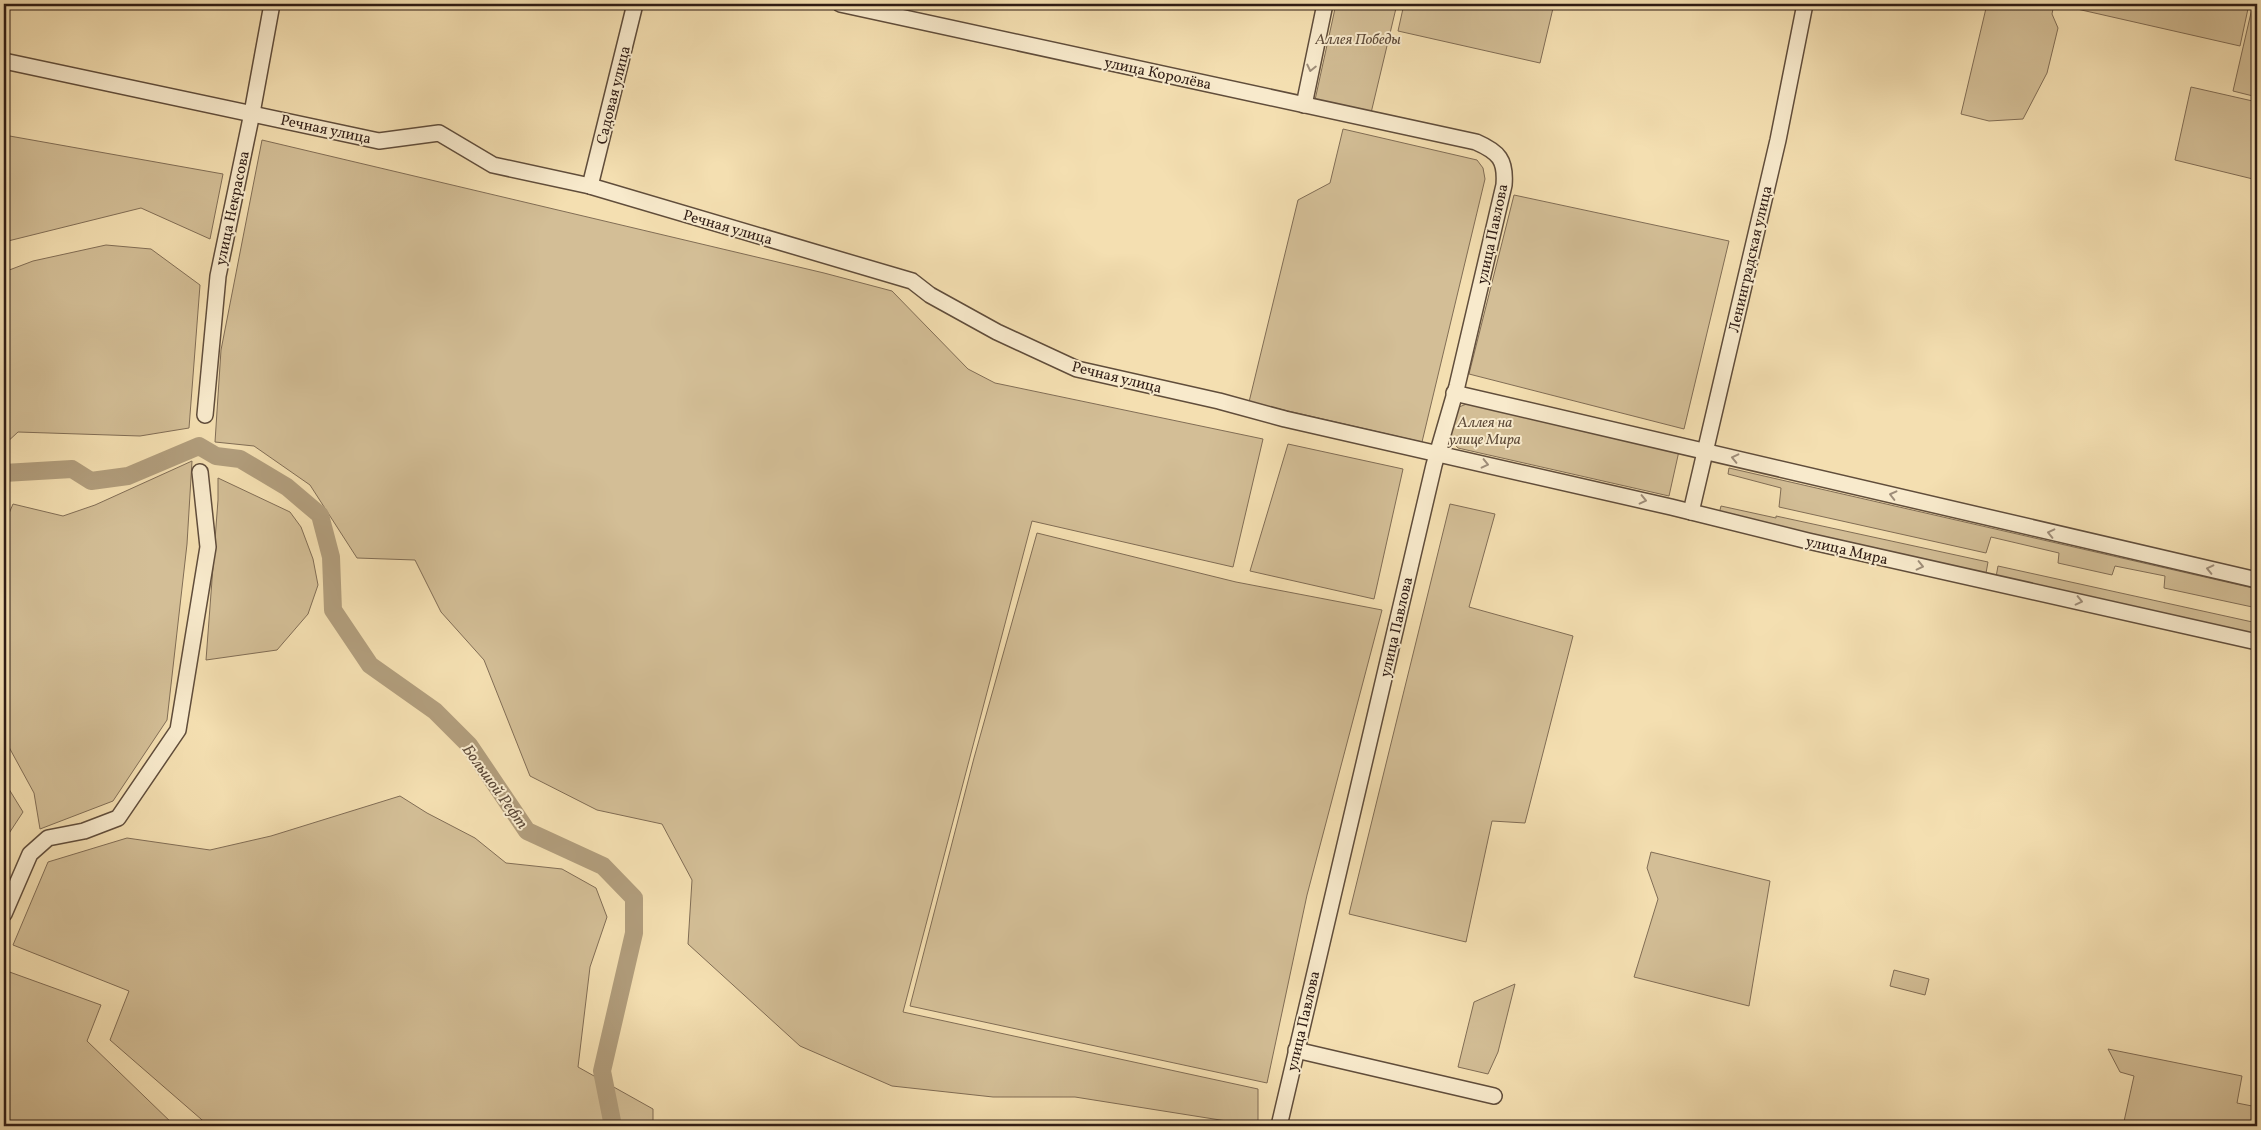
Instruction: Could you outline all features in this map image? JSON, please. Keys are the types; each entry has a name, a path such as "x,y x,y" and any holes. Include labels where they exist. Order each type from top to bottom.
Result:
{"street":[{"name":"улица Некрасова","path":"205,415 218,276 252,114 272,4"},
{"name":"Садовая улица","path":"590,186 635,4"},
{"name":"улица Королёва","path":"840,4 1476,142"},
{"path":"1304,105 1325,4"},
{"name":"Ленинградская улица","path":"1691,512 1778,140 1805,4"},
{"name":"Речная улица","path":"4,61 379,141 439,133 493,165 590,186 912,281 930,295 997,332 1077,369 1212,400 1285,420 1437,453"},
{"name":"улица Павлова","path":"1279,1126 1437,453 1454,393 1504,185 1505,169 1499,157 1492,149 1476,142"},
{"path":"1454,393 2257,580"},
{"name":"улица Мира","path":"1437,453 1808,541 2257,642"},
{"path":"4,914 30,854 48,838 84,831 118,818 178,730 208,547 200,472"},
{"path":"1296,1050 1494,1096"}],"green space":[{"name":"Аллея Победы","path":"1336,4 1397,4 1371,113 1315,100"},
{"path":"1404,4 1554,4 1540,63 1398,31"},
{"path":"1987,4 2054,4 2052,14 2058,28 2047,73 2023,119 1989,121 1961,114"},
{"path":"2055,4 2249,4 2240,46"},
{"path":"2253,4 2257,4 2257,97 2233,91"},
{"path":"2191,87 2257,102 2257,180 2175,160"},
{"path":"1343,129 1477,160 1483,168 1485,179 1422,442 1249,402 1298,200 1330,183"},
{"path":"4,135 223,174 210,239 141,208 4,242"},
{"path":"262,140 824,273 892,291 968,369 995,383 1263,439 1233,567 1032,521 903,1012 1258,1089 1258,1126 1075,1097 993,1097 892,1086 800,1046 688,944 692,880 662,824 597,810 530,776 484,660 441,612 415,560 357,558 310,485 254,446 215,442 221,350"},
{"path":"1514,195 1729,241 1684,429 1469,374"},
{"path":"106,245 151,249 200,285 189,428 140,436 18,432 4,445 4,272 33,261"},
{"name":"Аллея на улице Мира","path":"1469,403 1679,451 1669,496 1458,448 1448,437 1454,409"},
{"path":"1288,444 1403,469 1374,599 1250,571"},
{"path":"192,461 187,544 167,720 113,801 40,829 34,793 4,738 4,525 13,504 63,516 95,505"},
{"path":"1729,468 2257,589 2257,608 2164,588 2165,576 2115,566 2112,575 2058,563 2059,553 1991,537 1986,553 1779,507 1781,488 1728,474"},
{"path":"218,478 290,512 301,527 313,559 318,585 308,614 277,650 206,660 218,500"},
{"path":"1450,504 1495,514 1469,607 1573,636 1525,823 1492,821 1466,942 1349,914"},
{"path":"1721,506 1776,518 1776,516 1988,562 1986,573 1719,514"},
{"path":"1037,533 1236,582 1382,610 1307,895 1267,1083 910,1006 974,758"},
{"path":"1998,566 2257,623 2257,634 1996,577"},
{"path":"4,781 23,812 4,841"},
{"path":"400,796 427,813 475,838 506,863 562,869 596,888 607,917 590,967 578,1067 653,1109 653,1126 209,1126 110,1040 129,991 13,945 48,862 127,838 210,850 271,836"},
{"path":"1651,852 1770,881 1749,1006 1634,977 1658,899 1647,868"},
{"path":"4,970 101,1005 87,1041 175,1126 4,1126"},
{"path":"1894,970 1929,979 1925,995 1890,986"},
{"path":"1515,984 1498,1052 1488,1074 1458,1067 1474,1002"},
{"path":"2108,1049 2242,1076 2237,1103 2257,1107 2257,1126 2123,1126 2134,1076 2120,1072"}],"waterway":[{"name":"Большой Рефт","path":"4,473 72,469 91,481 128,476 199,446 216,456 240,459 287,487 320,515 331,557 333,610 370,665 435,711 469,745 527,831 603,866 634,898 634,933 602,1071 613,1126"}]}
